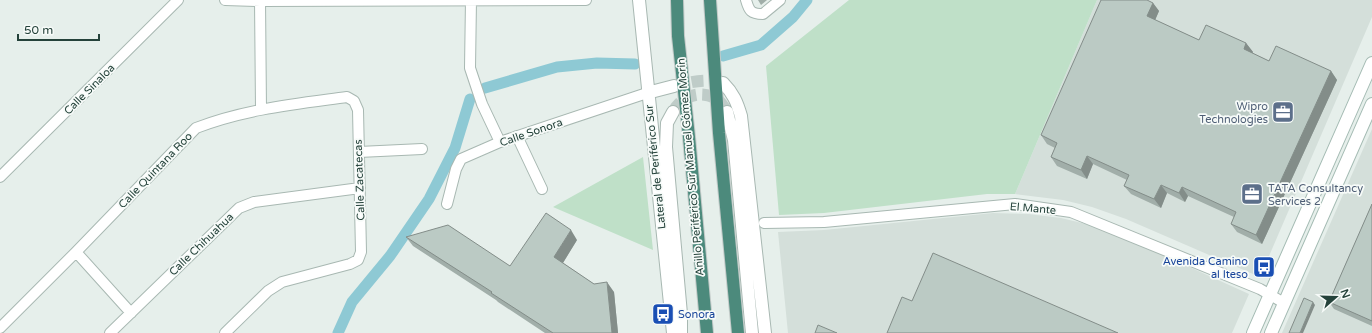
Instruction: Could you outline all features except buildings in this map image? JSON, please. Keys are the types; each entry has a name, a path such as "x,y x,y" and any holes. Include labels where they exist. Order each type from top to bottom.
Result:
{"highway":[{"name":"Anillo Periférico Sur Manuel Gómez Morín","path":"677,0 678,36 707,333"},
{"path":"710,0 719,133 738,333"},
{"path":"712,33 719,0"}],"street":[{"name":"Calle Sinaloa","path":"0,177 178,0"},
{"path":"225,0 586,0"},
{"path":"471,0 470,68 482,104 500,142"},
{"name":"Lateral de Periférico Sur","path":"639,0 647,93 673,333"},
{"path":"746,0 748,9 755,14 763,14 780,0"},
{"path":"260,1 261,109"},
{"path":"1253,333 1372,63"},
{"path":"723,83 731,91 737,101 741,116 765,333"},
{"path":"647,93 674,86"},
{"name":"Calle Sonora","path":"447,204 456,169 461,159 500,142 647,93"},
{"name":"Calle Quintana Roo","path":"0,328 196,128 213,121 261,109 347,97 354,101"},
{"name":"Calle Zacatecas","path":"226,333 268,291 282,282 350,264 358,260 361,252 360,188 358,110 354,101"},
{"path":"1271,333 1372,104"},
{"path":"673,112 667,123 666,147 681,314 680,333"},
{"path":"727,112 734,140 752,333"},
{"path":"517,136 542,189"},
{"path":"359,152 422,149"},
{"name":"Calle Chihuahua","path":"113,332 131,312 239,208 254,202 360,188"},
{"name":"El Mante","path":"764,223 824,222 1015,204 1071,212 1260,289 1284,303"},
{"path":"76,252 131,312"}],"shaded area":[{"path":"1097,0 1372,0 1372,17 1260,277 1126,219 1092,207 1063,200 1015,194"},
{"path":"1372,129 1372,333 1282,333"},
{"path":"993,213 1028,214 1061,218 1086,224 1121,236 1249,294 1232,333 788,333 778,232 824,230"}],"green space":[{"path":"849,0 1097,0 1015,194 987,194 824,213 779,215 766,66"},
{"path":"643,157 653,250 553,207"}],"waterway":[{"path":"723,56 761,45 793,17 807,0"},
{"path":"485,88 557,67 597,63 635,64"},
{"path":"338,333 352,302 390,256 429,199 455,148 470,99"}],"tunnel":[{"path":"674,86 705,81 723,83"},
{"path":"673,112 686,98 698,94 711,96 717,99 727,112"}],"place":[{"name":"Wipro Technologies","path":"1283,112"},
{"name":"TATA Consultancy Services 2","path":"1252,194"},
{"name":"Avenida Camino al Iteso","path":"1264,267"},
{"name":"Sonora","path":"663,314"}]}
